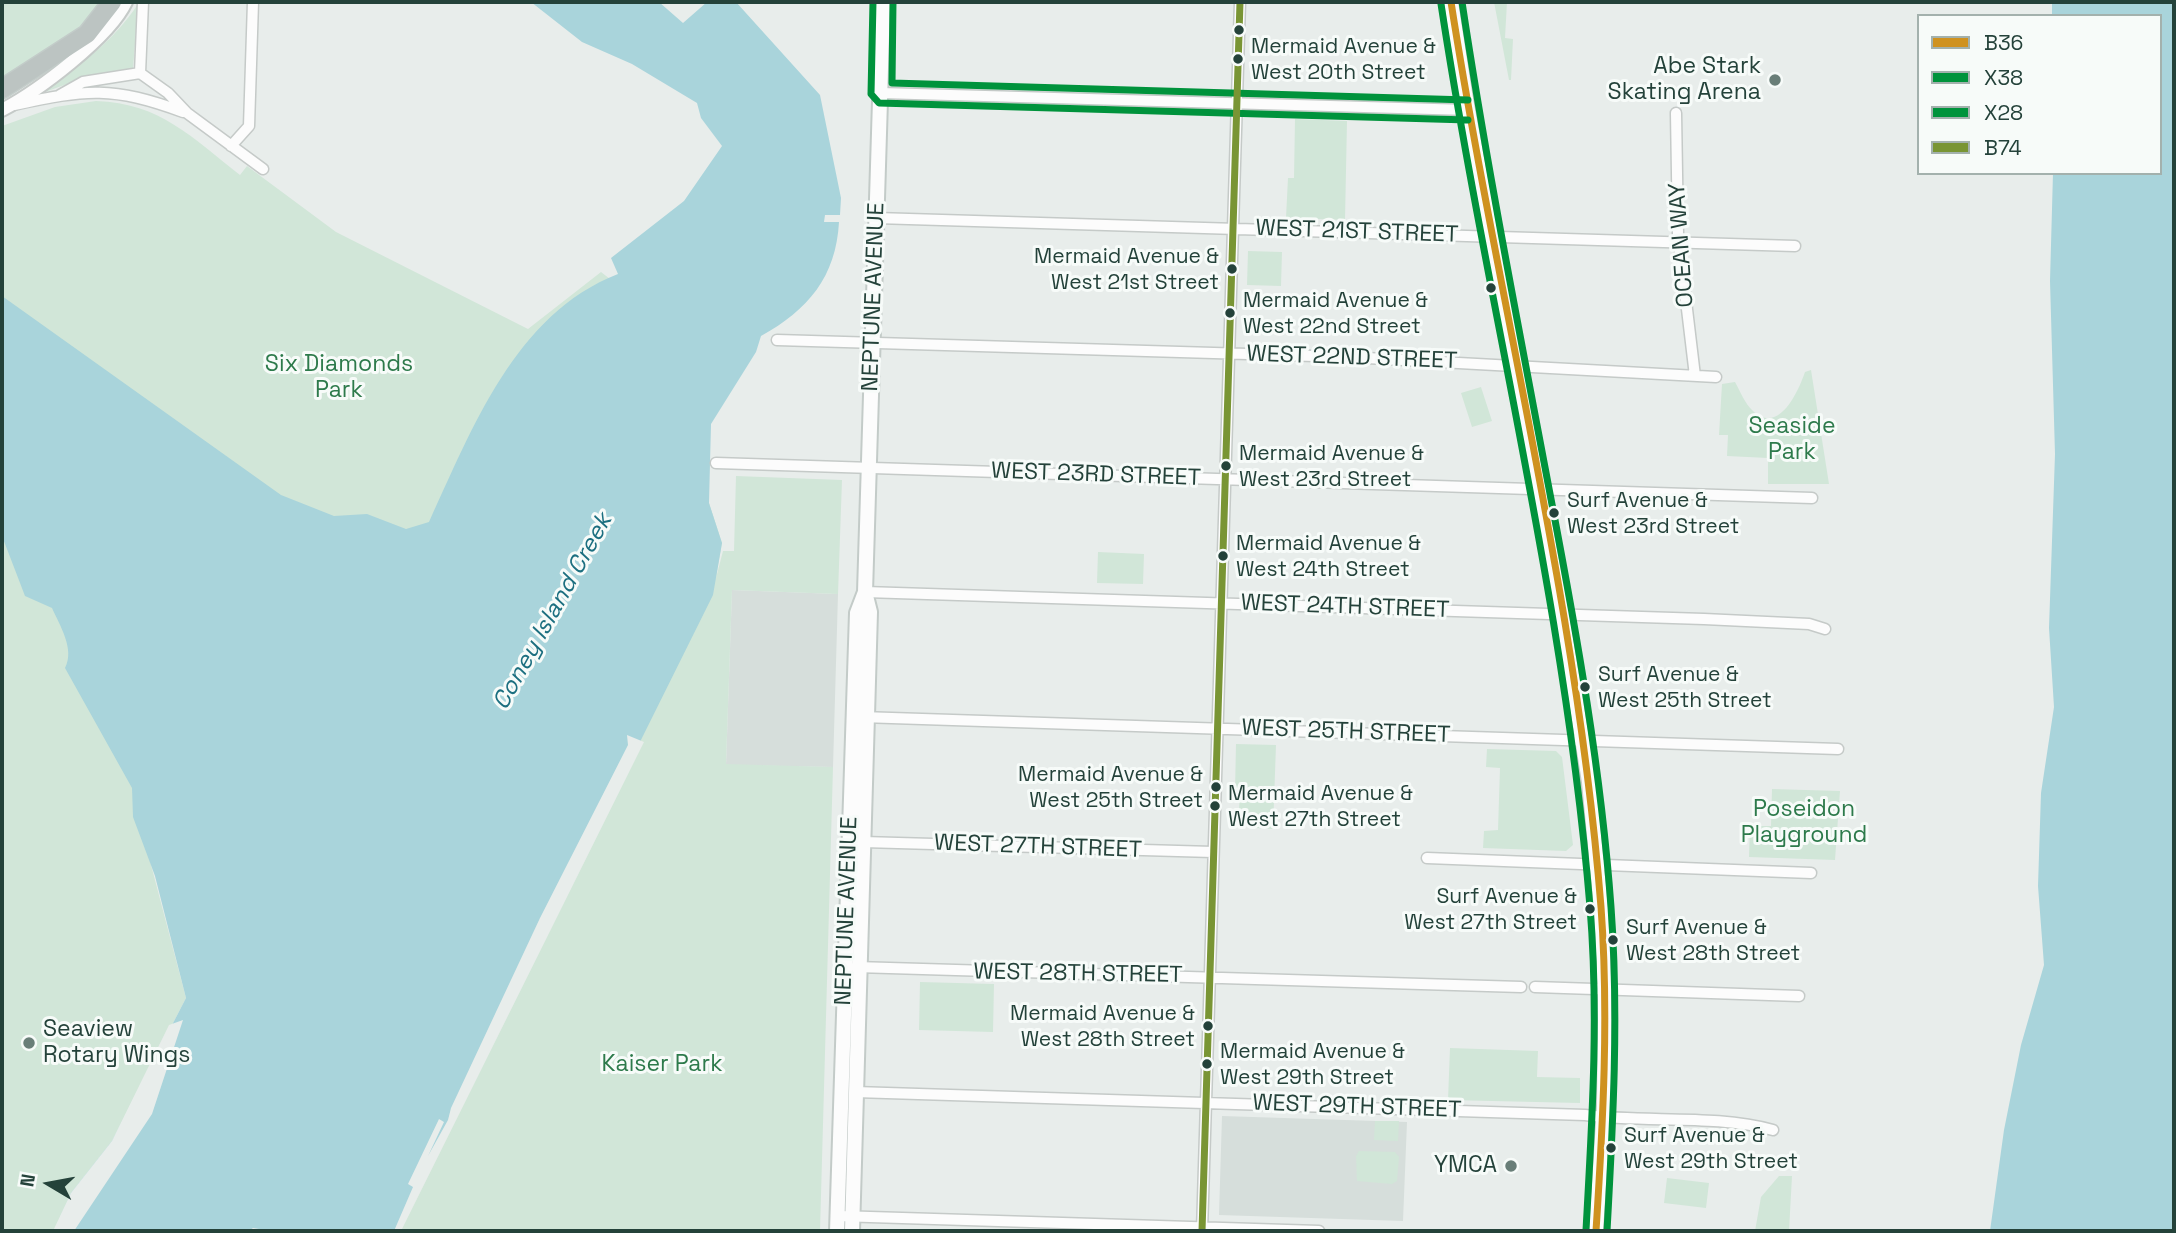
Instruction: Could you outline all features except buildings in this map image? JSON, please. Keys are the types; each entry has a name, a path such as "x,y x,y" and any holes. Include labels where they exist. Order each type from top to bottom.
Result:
{"highway":[{"path":"2,89 87,34 112,2"}],"main road":[{"name":"NEPTUNE AVENUE","path":"847,1221 860,717 870,612 865,592 883,2"},
{"path":"1451,2 1468,110 1584,739 1598,865 1605,990 1603,1117 1596,1231"},
{"name":"NEPTUNE AVENUE","path":"837,1231 847,1221 855,1092 852,967 863,842 860,717"}],"street":[{"path":"4,108 92,45 114,23 126,2"},
{"path":"140,73 143,2"},
{"path":"231,146 249,126 253,2"},
{"path":"1202,1229 1240,2"},
{"path":"60,95 83,82 140,73 168,93 187,113 263,169"},
{"path":"4,108 60,95 122,92 187,113"},
{"path":"881,93 1468,110"},
{"name":"OCEAN WAY","path":"1676,113 1678,243 1695,376"},
{"name":"WEST 21ST STREET","path":"876,218 1795,246"},
{"name":"WEST 22ND STREET","path":"776,340 1229,353 1716,377"},
{"name":"WEST 23RD STREET","path":"716,463 1812,498"},
{"name":"WEST 24TH STREET","path":"865,592 1562,614 1809,624 1825,629"},
{"name":"WEST 25TH STREET","path":"860,717 1838,749"},
{"name":"WEST 27TH STREET","path":"863,842 1213,852"},
{"path":"1427,858 1811,873"},
{"name":"WEST 28TH STREET","path":"852,967 1521,987"},
{"path":"1535,987 1799,996"},
{"name":"WEST 29TH STREET","path":"855,1092 1603,1117 1751,1124 1773,1130"},
{"path":"847,1221 1320,1231"}],"shaded area":[{"path":"732,590 838,594 833,767 726,765"},
{"path":"1222,1116 1407,1122 1403,1221 1219,1215"}],"green space":[{"path":"2,2 117,2 79,46 2,99"},
{"path":"1494,2 1507,2 1505,38 1513,39 1511,80 1509,80"},
{"path":"138,4 133,69 89,76 45,92 44,89 107,41"},
{"name":"Six Diamonds Park","path":"96,101 119,103 157,116 190,136 240,175 247,166 336,232 528,329 601,272 610,279 458,539 126,736 150,861 186,998 112,1141 71,1193 54,1231 2,1231 2,126 55,107"},
{"path":"1295,119 1347,121 1345,220 1286,218 1288,178 1294,178"},
{"path":"1248,251 1282,252 1281,286 1247,285"},
{"name":"Seaside Park","path":"1811,370 1829,484 1768,484 1768,458 1727,456 1728,435 1719,435 1722,384 1735,382 1753,411 1762,417 1771,418 1786,408 1798,390 1805,372"},
{"path":"1481,387 1492,421 1472,427 1461,393"},
{"name":"Kaiser Park","path":"736,476 842,480 838,594 732,590 726,764 833,767 820,1231 397,1231 709,486 709,503 722,543 716,578 723,551 734,551"},
{"path":"1098,552 1144,554 1143,584 1097,583"},
{"path":"1236,744 1276,745 1273,829 1256,828 1256,819 1248,819 1248,811 1239,810 1240,792 1235,791"},
{"path":"1487,749 1556,751 1562,757 1573,845 1566,851 1483,848 1484,831 1498,830 1500,768 1486,767"},
{"name":"Poseidon Playground","path":"1772,789 1840,791 1835,860 1749,857 1750,826 1771,826"},
{"path":"920,982 994,984 993,1032 919,1030"},
{"path":"1450,1048 1538,1051 1537,1077 1580,1078 1580,1103 1448,1100"},
{"path":"1375,1121 1399,1121 1398,1141 1374,1140"},
{"path":"1359,1151 1395,1152 1399,1157 1397,1181 1392,1184 1357,1181 1356,1156"},
{"path":"1779,1176 1792,1176 1789,1231 1755,1231 1761,1197"},
{"path":"1667,1178 1709,1183 1706,1208 1664,1203"}],"water":[{"name":"Coney Island Creek","path":"531,2 659,2 683,23 707,2 736,2 820,95 841,198 840,215 825,215 824,222 839,222 837,242 825,275 816,290 793,315 761,336 756,352 711,424 709,503 722,543 713,595 397,1231 271,1231 253,1228 249,1231 54,1231 71,1193 112,1141 186,998 155,876 133,817 132,788 65,668 68,661 67,645 52,608 25,596 2,536 2,296 281,495 334,516 367,514 406,529 429,522 481,413 524,346 551,317 582,292 618,274 611,258 684,201 722,146 701,118 697,103 632,64 582,42"},
{"path":"2052,2 2174,2 2174,1231 1990,1231 2004,1130 2021,1045 2044,965 2038,886 2041,793 2054,707 2049,628 2055,454 2050,281 2053,175 2162,175 2162,14 2052,14"}],"pier":[{"path":"627,735 644,742 401,1231 394,1231 413,1187 408,1184 439,1119 444,1122 428,1156 448,1120 451,1108 540,918 628,745"},
{"path":"183,1020 152,1114 74,1231 53,1231 71,1193 112,1141 169,1025"}],"transit line":[{"name":"X38","path":"873,2 871,94 879,103 1468,120"},
{"name":"X28","path":"893,2 892,83 1468,100"},
{"name":"B74","path":"1202,1231 1240,2"},
{"name":"B36","path":"1451,2 1555,566 1590,793 1601,907 1605,988 1603,1110 1596,1231"},
{"name":"X28","path":"1462,2 1493,189 1579,652 1601,805 1611,907 1615,988 1607,1231"},
{"name":"X38","path":"1441,4 1480,229 1544,567 1578,793 1590,907 1594,988 1594,1069 1586,1230"}],"place":[{"name":"Mermaid Avenue & West 20th Street","path":"1238,59"},
{"name":"Abe Stark Skating Arena","path":"1775,80"},
{"name":"Mermaid Avenue & West 21st Street","path":"1232,269"},
{"name":"Mermaid Avenue & West 22nd Street","path":"1230,313"},
{"name":"Mermaid Avenue & West 23rd Street","path":"1226,466"},
{"name":"Surf Avenue & West 23rd Street","path":"1554,513"},
{"name":"Mermaid Avenue & West 24th Street","path":"1223,556"},
{"name":"Surf Avenue & West 25th Street","path":"1585,687"},
{"name":"Mermaid Avenue & West 25th Street","path":"1216,787"},
{"name":"Mermaid Avenue & West 27th Street","path":"1215,806"},
{"name":"Surf Avenue & West 27th Street","path":"1590,909"},
{"name":"Surf Avenue & West 28th Street","path":"1613,940"},
{"name":"Mermaid Avenue & West 28th Street","path":"1208,1026"},
{"name":"Seaview Rotary Wings","path":"29,1043"},
{"name":"Mermaid Avenue & West 29th Street","path":"1207,1064"},
{"name":"Surf Avenue & West 29th Street","path":"1611,1148"},
{"name":"YMCA","path":"1511,1166"}]}
